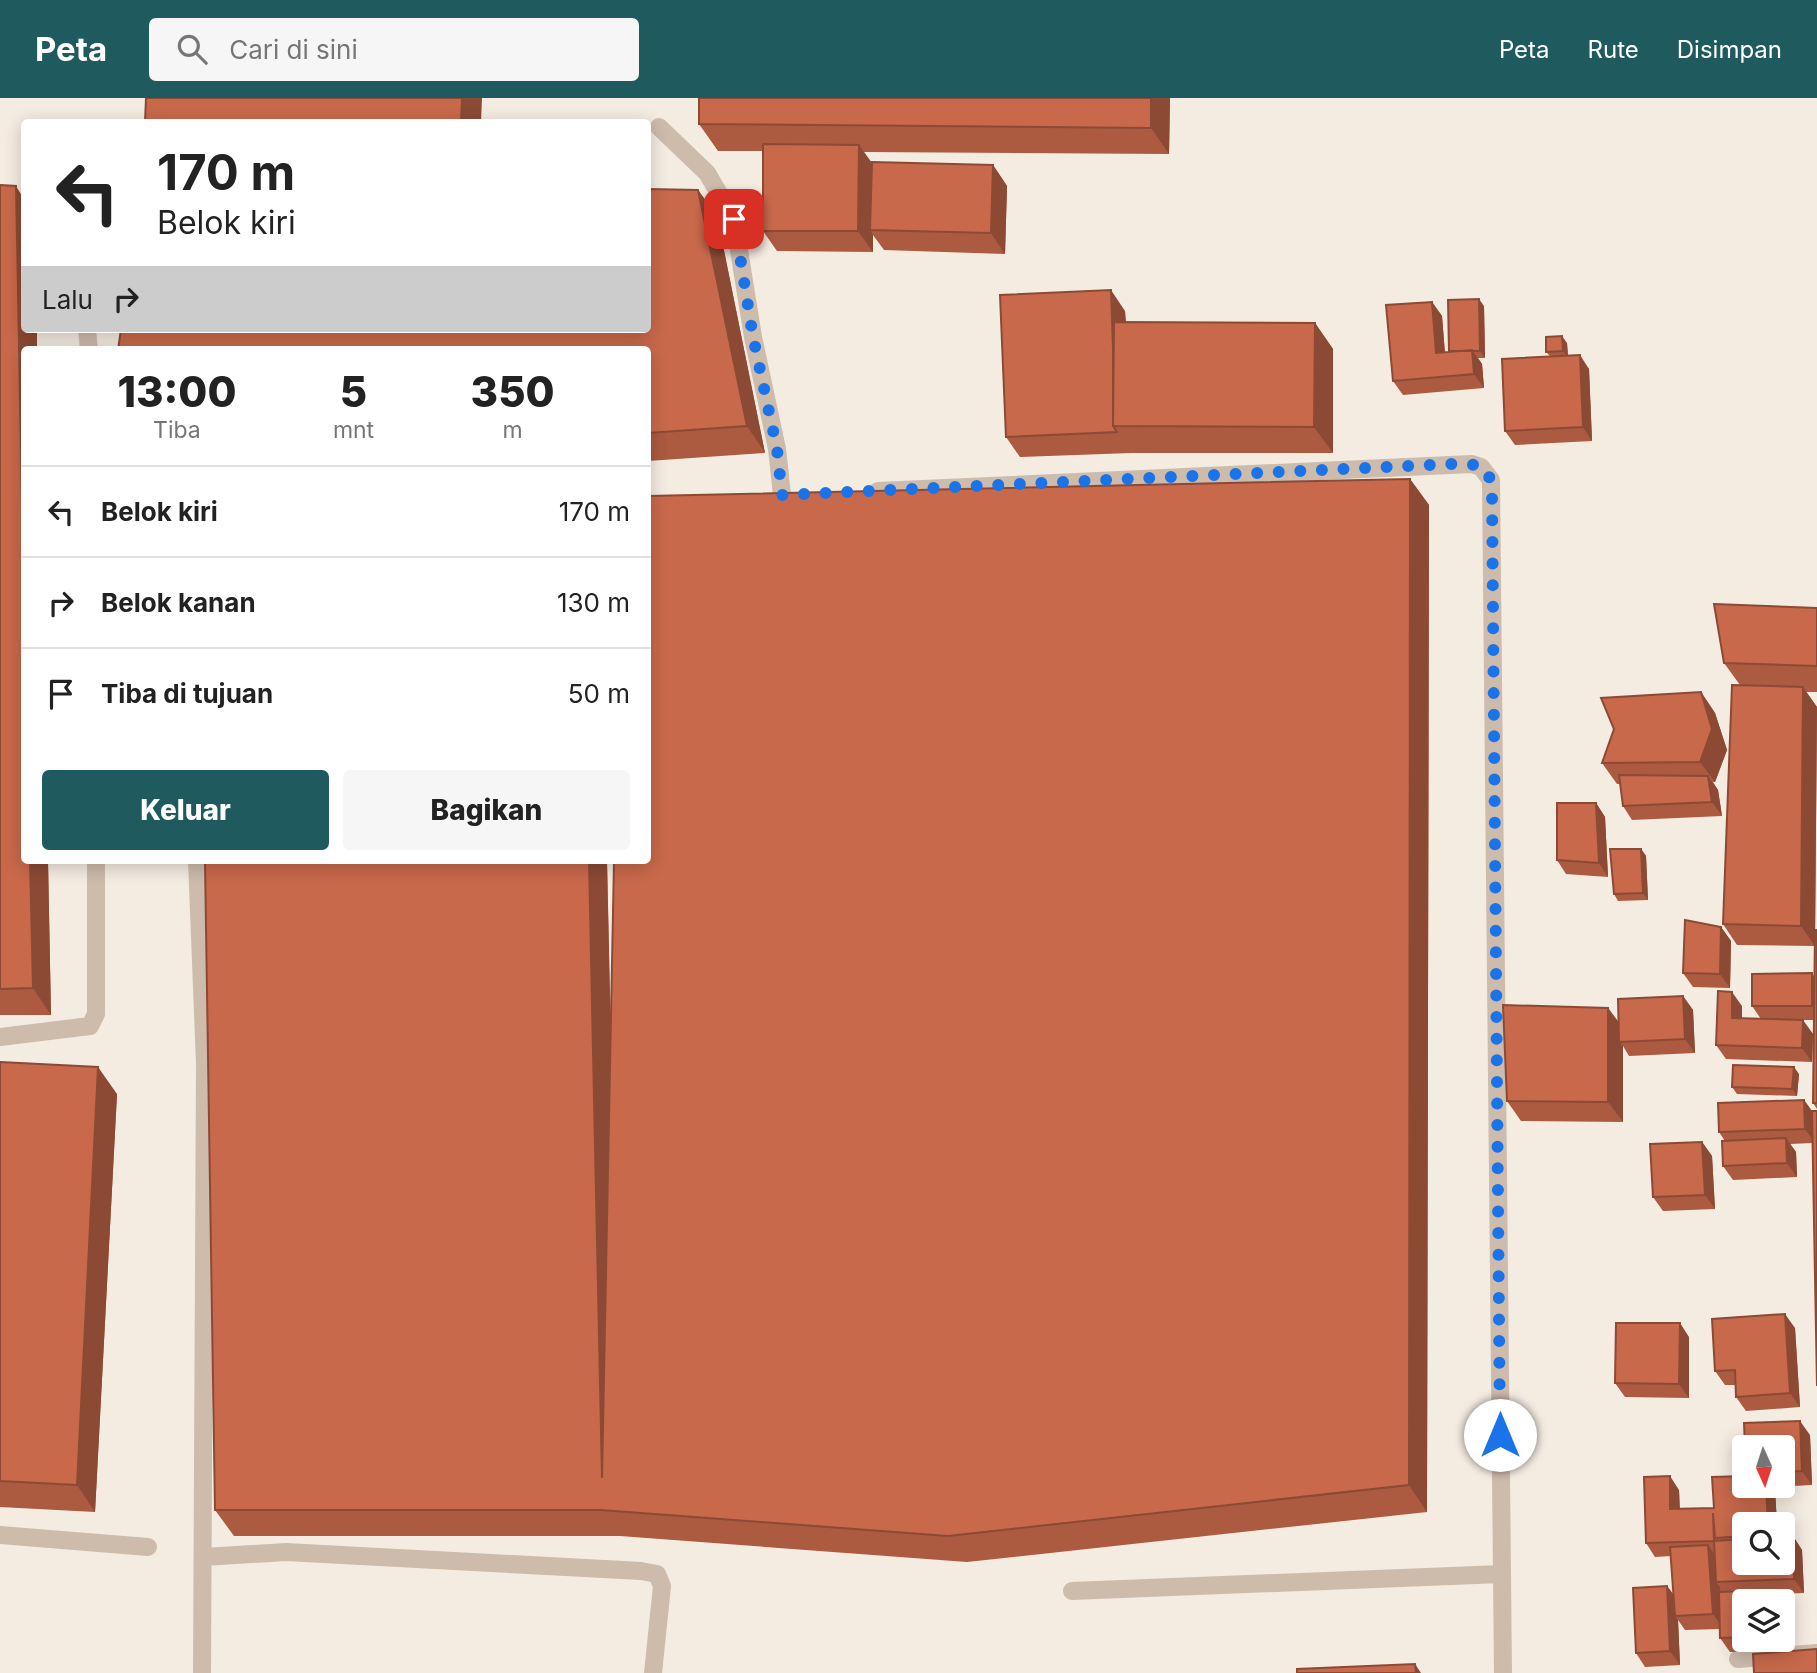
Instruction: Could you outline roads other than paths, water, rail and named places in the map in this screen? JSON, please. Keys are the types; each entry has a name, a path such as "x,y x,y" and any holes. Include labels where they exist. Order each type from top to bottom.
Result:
{"street":[{"path":"659,127 707,173 734,219 753,337 777,449 782,495"},
{"path":"864,492 1472,464 1488,474 1492,480 1503,1673"},
{"path":"0,1037 90,1026 96,1014 96,864"},
{"path":"197,864 205,1063 202,1673"},
{"path":"0,1535 148,1546"},
{"path":"204,1557 286,1552 657,1574 662,1587 653,1673"},
{"path":"1072,1591 1501,1574"},
{"path":"1738,1659 1817,1653"}]}
